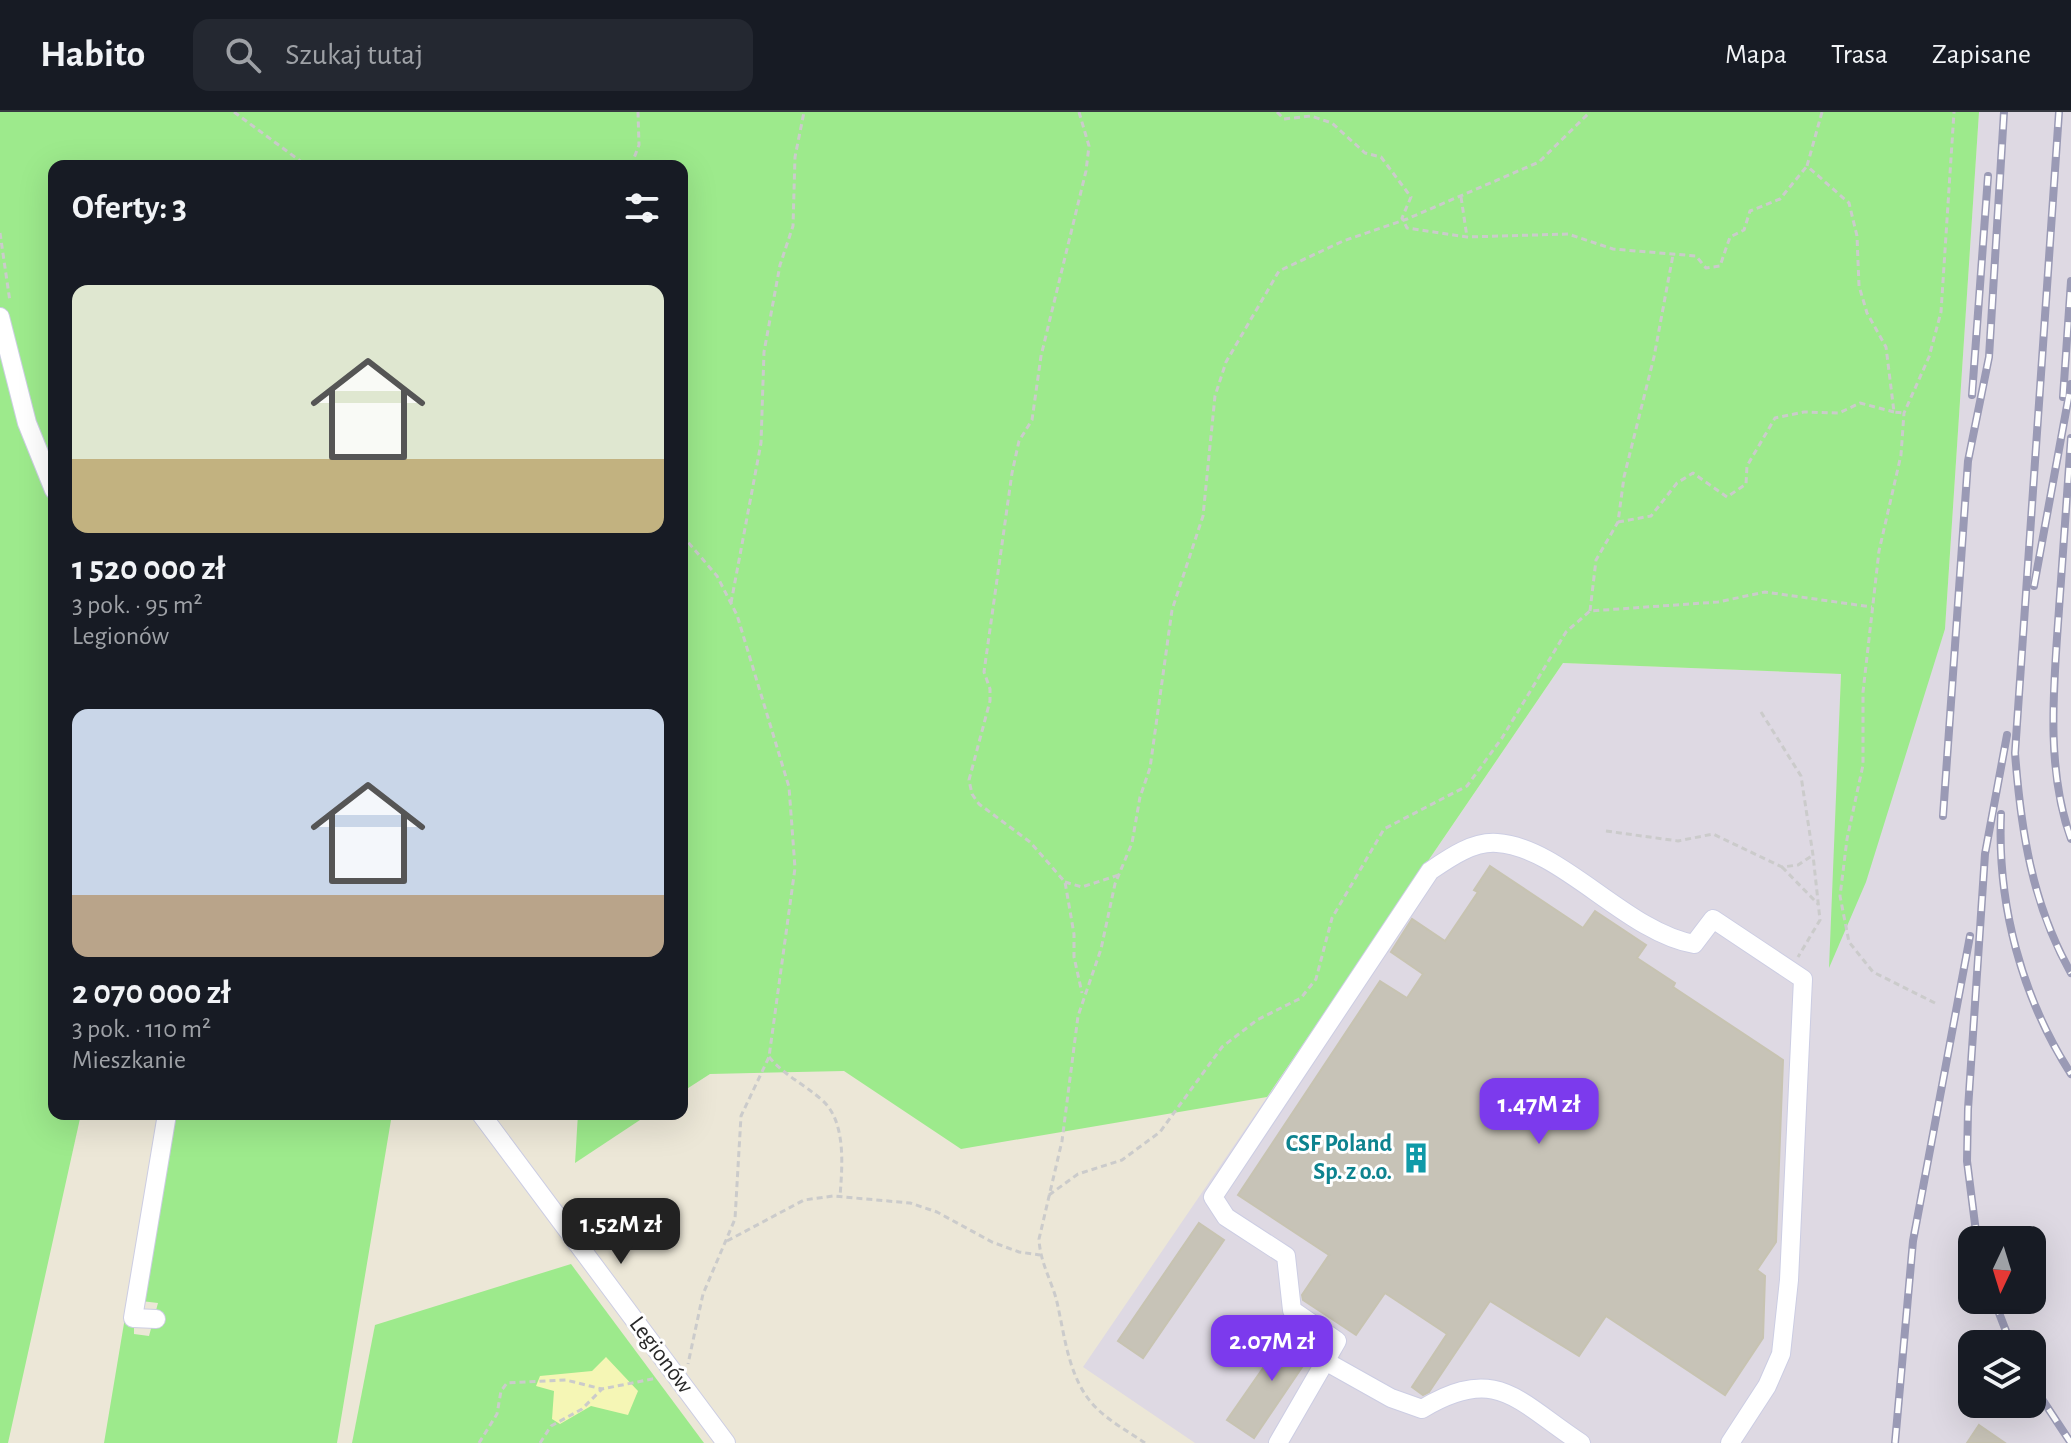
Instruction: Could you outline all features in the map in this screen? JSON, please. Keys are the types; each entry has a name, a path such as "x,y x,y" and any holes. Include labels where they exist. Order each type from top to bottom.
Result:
{"street":[{"path":"0,317 27,423 48,475"},
{"path":"1278,1443 1337,1341 1292,1310 1286,1256 1226,1217 1213,1197 1430,871 1460,851 1497,842 1536,855 1667,939 1694,944 1713,919 1803,979 1786,1322 1781,1354 1767,1386 1730,1443"},
{"path":"156,1319 133,1318 166,1120"},
{"name":"Legionów","path":"485,1120 726,1443"},
{"path":"1325,1361 1391,1398 1422,1409 1457,1390 1498,1388 1581,1443"}],"path":[{"path":"234,112 299,160"},
{"path":"633,160 639,145 638,112"},
{"path":"731,603 761,443 764,352 780,265 793,226 795,157 804,112"},
{"path":"1079,112 1089,146 1086,171 1041,356 1032,420 1019,441 1012,473 984,672 990,689 990,701 969,780 979,804 1030,842 1065,882 1082,887 1121,874"},
{"path":"1277,112 1284,119 1311,116 1332,123 1360,150 1381,157 1411,197 1404,207 1403,221 1407,228 1467,237 1568,234 1613,249 1696,256 1706,268 1720,266 1730,237 1744,230 1750,211 1780,199 1807,166 1822,112"},
{"path":"1145,1443 1100,1411 1086,1397 1074,1371 1055,1296 1040,1255 1039,1239 1062,1141 1083,997 1101,949 1109,904 1132,843 1138,807 1150,768 1172,610 1203,516 1212,421 1226,362 1279,271 1343,241 1403,221 1539,162 1590,112"},
{"path":"1935,1003 1873,972 1849,942 1840,896 1847,839 1863,765 1863,692 1879,551 1901,455 1904,413 1929,357 1941,312 1954,112"},
{"path":"1807,166 1849,203 1857,236 1859,286 1867,313 1886,347 1894,412"},
{"path":"1461,196 1467,237"},
{"path":"1590,611 1596,560 1618,522 1624,477 1654,357 1674,253"},
{"path":"1618,522 1651,516 1677,483 1693,473 1727,497 1746,484 1747,466 1775,418 1804,412 1839,413 1860,403 1904,413"},
{"path":"479,1443 497,1414 501,1391 507,1383 566,1380 602,1389 676,1375 690,1360 694,1326 703,1294 727,1241 739,1192 737,1143 741,1116 769,1057 795,868 794,827 789,787 731,603 717,576 688,542"},
{"path":"1049,1195 1078,1174 1122,1160 1160,1132 1222,1047 1257,1020 1301,998 1316,979 1332,918 1384,829 1467,786 1502,738 1566,632 1590,611 1718,602 1765,592 1872,607"},
{"path":"1761,712 1801,776 1813,855 1820,920 1789,969"},
{"path":"1606,831 1678,841 1713,834 1782,867 1818,904"},
{"path":"1782,867 1798,865 1813,855"},
{"path":"1065,882 1074,957 1083,997"},
{"path":"769,1057 783,1074 823,1101 832,1113 840,1144 840,1197"},
{"path":"727,1241 804,1200 840,1197 910,1203 937,1212 992,1242 1019,1252 1040,1255"},
{"path":"540,1443 551,1426 582,1409 602,1389"}],"shaded area":[{"path":"1979,112 2071,112 2071,1443 1195,1443 1083,1367 1563,663 1841,674 1830,965 1945,629"}],"green space":[{"path":"0,112 1979,112 1945,629 1866,882 1829,968 1841,674 1563,663 1267,1097 961,1149 844,1071 710,1074 688,1088 688,160 48,160 48,1120 80,1120 8,1443 0,1443"},
{"path":"158,1120 134,1323 134,1334 149,1336 158,1303 141,1301 170,1120 391,1120 337,1443 104,1443"},
{"path":"578,1120 640,1120 575,1163"},
{"path":"571,1264 704,1443 352,1443 375,1325"}],"sand":[{"path":"606,1357 638,1391 628,1415 591,1406 560,1424 552,1419 554,1391 536,1386 540,1376 592,1371"}],"building":[{"path":"1490,866 1583,928 1595,911 1646,945 1637,958 1675,983 1673,987 1783,1060 1776,1242 1757,1270 1765,1276 1763,1338 1725,1395 1606,1316 1579,1356 1490,1301 1429,1392 1423,1395 1412,1387 1447,1334 1385,1293 1356,1335 1303,1300 1302,1295 1329,1255 1238,1195 1380,981 1407,998 1423,974 1391,952 1412,919 1445,941 1478,892 1474,890"},
{"path":"1199,1223 1224,1240 1143,1358 1118,1341"},
{"path":"1293,1325 1310,1337 1305,1345 1313,1351 1254,1438 1227,1420"},
{"path":"1979,1425 2005,1443 1967,1443"}],"railway":[{"path":"1943,816 1968,461 1989,357 2004,112"},
{"path":"2059,112 2015,753 2025,839 2038,894 2071,973"},
{"path":"1972,395 1988,176"},
{"path":"2063,397 2071,281"},
{"path":"2034,586 2071,384"},
{"path":"2071,438 2053,725 2057,783 2071,839"},
{"path":"1975,1226 1967,1161 1968,1109 1985,854 2007,735"},
{"path":"2001,814 2003,882 2016,950 2039,1014 2071,1074"},
{"path":"1895,1443 1913,1241 1970,936"},
{"path":"1999,1314 2006,1330"},
{"path":"2046,1405 2071,1443"}],"place":[{"name":"CSF Poland Sp. z o.o.","path":"1416,1158"}]}
